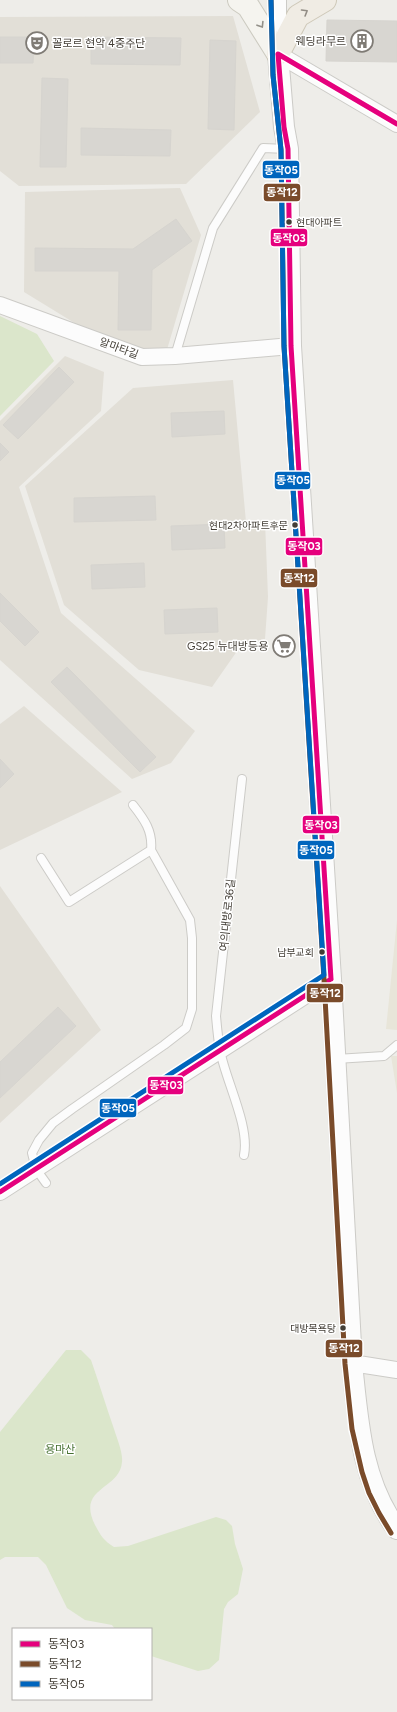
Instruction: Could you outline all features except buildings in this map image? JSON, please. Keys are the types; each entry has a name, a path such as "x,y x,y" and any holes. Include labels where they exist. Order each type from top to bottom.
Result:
{"main road":[{"path":"239,0 248,6 278,54"},
{"path":"278,54 298,16 325,0"}],"street":[{"path":"278,0 278,54 284,127 288,149 291,346 336,1059 352,1363 358,1426 364,1453 371,1478 381,1502 397,1529"},
{"path":"278,54 397,124"},
{"name":"알마타길","path":"0,305 142,357 175,356 291,346"},
{"path":"0,1192 331,979"},
{"path":"352,1363 397,1370"}],"lane":[{"path":"175,356 213,228 263,148 288,149"},
{"name":"여의대방로36길","path":"242,779 216,1016 220,1051 232,1087 247,1144 244,1155"},
{"path":"46,1183 36,1168 32,1153 39,1140 53,1124 72,1109 186,1028 192,1009 192,938 190,920 151,850 152,838 145,821 133,804"},
{"path":"41,858 69,902 151,850"},
{"path":"336,1059 384,1056 397,1046"}],"shaded area":[{"path":"233,16 260,112 186,184 19,186 0,171 0,17"},
{"path":"180,188 201,235 166,353 130,357 24,292 25,192"},
{"path":"65,356 104,372 101,411 19,487 61,613 195,731 171,763 132,779 0,660 0,421"},
{"path":"233,380 246,522 265,521 268,597 265,639 242,644 212,687 139,670 64,605 25,486 133,388"},
{"path":"24,706 122,792 0,850 0,724"},
{"path":"0,886 101,1030 0,1123"},
{"path":"397,920 397,1030 386,1029"},
{"path":"391,1056 397,1056 397,1093"}],"green space":[{"path":"0,316 37,334 54,361 0,416"},
{"name":"용마산","path":"66,1350 81,1350 91,1360 122,1454 122,1462 119,1471 114,1478 95,1496 91,1503 91,1513 95,1525 105,1540 114,1547 128,1546 216,1517 226,1520 232,1526 235,1544 243,1569 238,1594 228,1602 224,1609 219,1660 209,1669 198,1671 152,1656 152,1628 114,1628 112,1625 85,1620 67,1608 46,1565 38,1557 5,1557 0,1560 0,1432"}],"transit line":[{"name":"동작12","path":"271,0 273,75 281,150 284,346 324,979 345,1364 352,1429 362,1472 369,1493 391,1533"},
{"name":"동작05","path":"0,1184 324,975 284,346 281,150 273,75 271,0"},
{"name":"동작03","path":"278,54 284,127 288,149 291,346 331,979"},
{"name":"동작03","path":"278,54 397,124"},
{"name":"동작03","path":"0,1192 331,979"}],"place":[{"name":"웨딩라무르","path":"362,41"},
{"name":"꼴로르 현악 4중주단","path":"37,43"},
{"name":"현대아파트","path":"289,222"},
{"name":"현대2차아파트후문","path":"295,525"},
{"name":"GS25 뉴대방등용","path":"284,646"},
{"name":"남부교회","path":"322,952"},
{"name":"대방목욕탕","path":"343,1328"}]}
